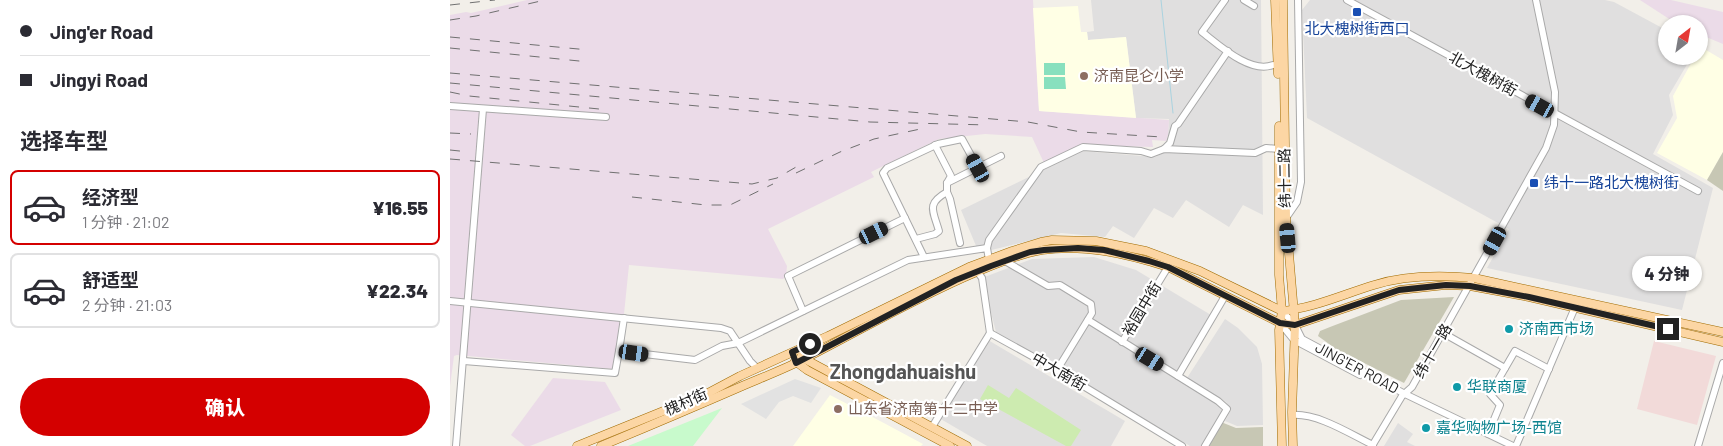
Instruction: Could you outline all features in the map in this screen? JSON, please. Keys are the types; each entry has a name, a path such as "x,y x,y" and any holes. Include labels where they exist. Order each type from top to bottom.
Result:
{"main road":[{"name":"纬十二路","path":"1274,0 1278,80 1282,446"},
{"name":"纬十二路","path":"1283,0 1286,218 1295,325 1292,415 1293,446"},
{"name":"JING'ER ROAD","path":"792,352 969,267 1041,242 1052,240 1096,241 1146,251 1192,268 1282,311"},
{"name":"JING'ER ROAD","path":"796,363 910,303 979,271 1030,252 1044,250 1078,248 1104,250 1168,267 1280,323"},
{"path":"1282,311 1320,303 1376,284 1402,279 1453,276 1474,278 1723,332"},
{"path":"1280,323 1295,325 1399,290 1446,285 1470,286 1576,307 1723,342"},
{"path":"792,352 967,446"},
{"path":"792,352 796,363 950,446"},
{"name":"槐村街","path":"577,446 708,393 792,352"},
{"name":"槐村街","path":"601,446 796,363"}],"street":[{"path":"1225,0 1202,32 1253,66 1273,65"},
{"path":"1244,0 1254,6"},
{"path":"1286,218 1298,202 1301,182 1298,0"},
{"name":"北大槐树街","path":"1347,0 1698,191"},
{"name":"纬十一路","path":"1373,446 1403,395 1412,387 1443,334 1546,148 1554,125 1555,92 1536,0"},
{"path":"989,260 987,248 989,240 1041,167 1083,147 1141,151 1151,154 1164,149 1170,143 1175,126 1228,51"},
{"path":"450,106 606,117"},
{"path":"456,446 484,109"},
{"path":"924,257 883,173 888,168 936,145 962,138 978,168"},
{"path":"936,145 951,176 947,192 960,243"},
{"path":"1164,149 1255,154 1266,148 1279,148"},
{"path":"948,183 1001,156"},
{"path":"916,239 935,234 939,231 932,207 937,198 947,192"},
{"path":"803,311 788,276 905,218"},
{"path":"620,351 695,360 722,346 738,343 908,260 987,248"},
{"path":"1005,261 1048,286 1060,285 1091,304 1092,313 1057,370"},
{"name":"裕园中街","path":"1088,320 1122,342 1168,267"},
{"path":"932,427 990,333 982,278 979,271"},
{"path":"1178,376 1225,296"},
{"path":"450,301 721,328 730,331 757,368"},
{"path":"1515,446 1576,307"},
{"name":"JING'ER ROAD","path":"1282,311 1295,325 1302,339 1403,395 1515,446"},
{"path":"464,361 615,373 624,318"},
{"name":"JING'ER ROAD","path":"1280,323 1294,340 1506,446"},
{"name":"中大南街","path":"990,333 1057,370 1182,446"},
{"path":"1443,334 1506,368"},
{"path":"1122,342 1218,401 1227,410 1205,446"},
{"path":"1488,434 1500,405 1490,394 1515,351 1549,368"},
{"path":"1698,446 1723,363"},
{"path":"1292,415 1300,414 1331,424 1373,446"}],"shaded area":[{"path":"527,0 1033,0 1039,111 1169,120 1168,135 1166,141 1152,140 1153,147 1080,145 1044,163 1032,137 985,134 939,139 871,172 874,177 768,229 787,266 786,276 783,279 629,265 624,314 620,318 614,369 457,355 454,356 450,386 450,15 471,13"},
{"path":"1091,0 1261,0 1263,215 1243,205 1229,227 1186,200 1173,218 1154,208 1134,238 1113,226 1105,237 1061,233 979,253 961,210 1082,151 1155,157 1167,151 1169,119 1136,118 1126,37 1088,40 1087,32 1094,31"},
{"path":"1310,0 1605,0 1614,2 1658,26 1658,65 1687,65 1669,95 1673,115 1653,154 1713,188 1682,310 1487,268 1509,229 1307,118 1302,10"},
{"path":"1640,0 1671,0 1723,12 1723,44 1708,38 1708,15 1663,15"},
{"name":"济南昆仑小学","path":"1078,6 1081,32 1087,32 1088,40 1126,37 1136,118 1039,111 1033,8"},
{"path":"1708,51 1723,60 1723,152 1707,180 1657,153 1677,118 1673,96 1690,65 1708,65"},
{"path":"1723,152 1723,191 1707,180"},
{"path":"1094,257 1136,270 1216,318 1180,379 1217,402 1222,411 1203,446 1190,446 996,332 982,278 1032,259"},
{"path":"1454,297 1404,383 1336,349 1318,336 1320,331 1401,300"},
{"path":"1225,319 1238,328 1257,347 1262,364 1263,425 1237,426 1225,421 1231,410 1226,402 1187,378"},
{"path":"988,340 1125,421 1111,446 987,446 939,418"},
{"path":"1654,341 1716,356 1697,425 1637,409"},
{"path":"553,378 605,382 621,410 530,446 525,446 511,435"},
{"path":"795,379 821,388 811,403 793,396 779,402 766,419 741,404"},
{"name":"山东省济南第十二中学","path":"830,395 923,444 921,446 793,446"},
{"path":"1221,422 1236,428 1263,427 1263,446 1208,446"},
{"path":"1398,423 1413,434 1407,442 1415,446 1384,446"}],"green space":[{"path":"1044,63 1065,63 1065,75 1044,75"},
{"path":"1044,77 1065,77 1066,89 1044,89"},
{"path":"988,385 1009,398 1016,388 1081,430 1071,446 1066,446 980,399"},
{"path":"722,408 693,446 628,446"}],"waterway":[{"path":"1161,0 1173,113"}],"railway":[{"path":"450,5 495,0"},
{"path":"450,20 545,0"},
{"path":"450,37 589,50"},
{"path":"450,48 589,62"},
{"path":"450,73 1028,122 1081,132 1162,137"},
{"path":"450,83 870,122 988,125"},
{"path":"450,92 469,96 599,109"},
{"path":"796,173 840,152 874,139 925,128"},
{"path":"450,133 471,134"},
{"path":"450,150 469,152"},
{"path":"450,159 752,184 777,178 803,163"},
{"path":"632,197 706,205 730,205 773,184"}],"place":[{"name":"北大槐树街西口","path":"1357,12"},
{"name":"济南昆仑小学","path":"1084,76"},
{"name":"纬十一路北大槐树街","path":"1534,183"},
{"name":"济南西市场","path":"1509,329"},
{"name":"华联商厦","path":"1457,387"},
{"name":"山东省济南第十二中学","path":"838,409"},
{"name":"嘉华购物广场-西馆","path":"1426,428"}],"district":[{"name":"Zhongdahuaishu","path":"903,372"}],"route":[{"path":"810,344 792,352 796,363 956,280 1030,252 1078,248 1104,250 1168,267 1280,323 1295,325 1399,290 1446,285 1470,286 1529,297 1668,329"}]}
